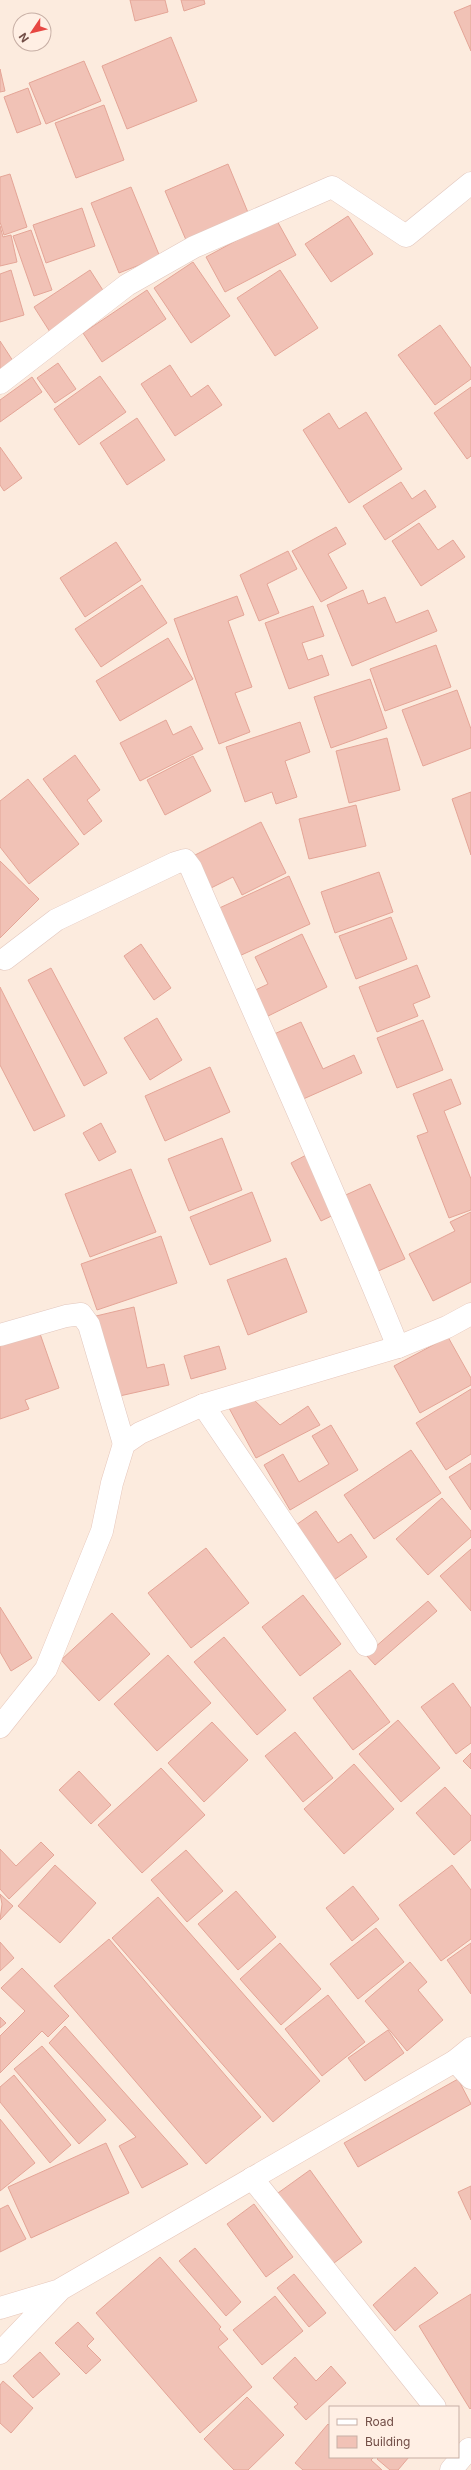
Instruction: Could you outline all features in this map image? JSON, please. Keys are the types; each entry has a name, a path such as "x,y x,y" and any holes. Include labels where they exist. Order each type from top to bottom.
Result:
{"street":[{"path":"0,383 127,285 194,247 332,187 406,236 471,183"},
{"path":"6,959 56,920 184,860 191,868 305,1132 348,1224 398,1347"},
{"path":"0,1335 66,1316 81,1314 88,1325 124,1444 112,1483 102,1531 46,1668 0,1727"},
{"path":"124,1444 140,1433 203,1405 398,1347 471,1314"},
{"path":"203,1405 366,1646"},
{"path":"0,2308 61,2290 463,2054 471,2078"},
{"path":"252,2178 434,2406"},
{"path":"0,2353 61,2290"},
{"path":"459,2457 466,2446"},
{"path":"451,2470 458,2458"}],"building":[{"path":"130,0 165,0 168,12 135,21"},
{"path":"181,0 204,0 205,4 184,11"},
{"path":"471,5 471,51 454,12"},
{"path":"171,37 197,101 127,129 102,66"},
{"path":"84,61 101,101 46,124 29,83"},
{"path":"0,69 5,91 0,92"},
{"path":"28,88 41,124 17,133 4,97"},
{"path":"104,105 124,160 76,178 55,123"},
{"path":"228,164 249,215 186,240 165,191"},
{"path":"10,174 27,227 4,235 0,222 0,177"},
{"path":"131,187 160,257 119,273 91,203"},
{"path":"82,208 95,246 46,263 33,225"},
{"path":"348,216 373,254 331,282 305,244"},
{"path":"276,219 296,255 225,292 206,257"},
{"path":"0,226 3,237 11,235 17,262 0,266"},
{"path":"31,230 52,290 34,296 13,236"},
{"path":"193,262 230,316 191,343 154,288"},
{"path":"11,270 24,315 0,322 0,274"},
{"path":"90,270 106,295 50,332 34,307"},
{"path":"280,270 318,328 275,356 237,298"},
{"path":"147,290 166,319 102,362 83,333"},
{"path":"440,325 471,368 471,379 435,405 398,355"},
{"path":"0,341 13,361 0,370"},
{"path":"58,363 76,389 55,403 37,378"},
{"path":"170,365 191,397 208,385 222,405 175,436 141,384"},
{"path":"100,376 126,412 79,445 54,409"},
{"path":"32,377 42,392 0,422 0,400"},
{"path":"471,387 471,456 467,459 434,413"},
{"path":"366,412 402,469 349,503 303,430 329,413 339,429"},
{"path":"137,418 165,460 127,485 100,443"},
{"path":"0,447 22,478 4,491 0,485"},
{"path":"401,482 412,499 425,490 436,507 385,540 363,506"},
{"path":"419,523 438,550 453,540 465,557 421,586 392,541"},
{"path":"336,527 346,544 328,554 347,588 321,602 292,551"},
{"path":"116,542 141,580 85,617 60,578"},
{"path":"288,551 297,569 267,584 279,613 259,621 240,575"},
{"path":"142,585 167,623 101,667 75,629"},
{"path":"363,590 368,604 385,597 396,623 428,610 437,631 352,666 327,605"},
{"path":"237,596 244,615 228,621 252,687 235,693 250,732 219,744 174,619"},
{"path":"313,606 324,636 302,643 308,660 322,655 329,675 289,689 265,623"},
{"path":"168,638 193,679 120,721 96,681"},
{"path":"436,645 451,687 385,711 370,669"},
{"path":"370,679 387,728 331,748 314,697"},
{"path":"457,690 471,729 471,748 423,766 402,710"},
{"path":"166,720 173,735 191,726 203,749 140,781 120,743"},
{"path":"300,722 310,752 285,761 297,797 276,804 272,792 245,802 226,747"},
{"path":"387,738 400,790 349,803 336,751"},
{"path":"75,755 100,790 87,800 102,821 84,835 43,779"},
{"path":"193,756 211,791 165,815 147,780"},
{"path":"28,779 79,844 29,884 0,847 0,801"},
{"path":"471,792 471,855 452,799"},
{"path":"356,805 366,846 309,859 299,819"},
{"path":"261,822 286,873 242,895 233,877 207,890 191,857"},
{"path":"0,861 39,899 0,938"},
{"path":"379,872 393,912 335,933 321,892"},
{"path":"289,876 310,924 237,957 215,910"},
{"path":"391,917 407,959 356,979 339,936"},
{"path":"302,934 327,987 260,1020 247,994 268,984 255,957"},
{"path":"141,944 171,988 154,1000 124,956"},
{"path":"417,965 430,997 413,1004 418,1016 377,1032 359,987"},
{"path":"51,968 107,1073 84,1086 28,980"},
{"path":"0,987 65,1116 34,1131 0,1065"},
{"path":"157,1018 182,1060 150,1080 124,1038"},
{"path":"423,1020 443,1070 397,1088 377,1038"},
{"path":"301,1022 323,1069 354,1055 362,1073 301,1100 272,1035"},
{"path":"210,1067 230,1112 165,1141 145,1096"},
{"path":"451,1079 461,1104 444,1111 471,1179 471,1210 449,1218 417,1136 428,1132 413,1094"},
{"path":"101,1123 116,1152 99,1161 83,1133"},
{"path":"222,1138 242,1190 189,1211 168,1159"},
{"path":"310,1153 340,1212 321,1221 291,1163"},
{"path":"131,1169 156,1232 90,1257 65,1194"},
{"path":"370,1184 405,1259 374,1273 339,1198"},
{"path":"252,1192 271,1241 210,1265 190,1217"},
{"path":"471,1212 471,1282 433,1301 409,1254 455,1231 450,1222"},
{"path":"161,1236 177,1283 97,1310 81,1264"},
{"path":"286,1258 307,1312 248,1335 227,1280"},
{"path":"134,1307 147,1368 164,1364 169,1385 115,1397 96,1316"},
{"path":"38,1328 59,1388 25,1400 29,1409 0,1419 0,1342"},
{"path":"448,1337 471,1378 471,1385 420,1413 394,1366"},
{"path":"219,1346 226,1369 191,1379 184,1356"},
{"path":"471,1389 471,1454 446,1470 416,1423"},
{"path":"252,1398 280,1425 308,1406 320,1425 256,1458 229,1408"},
{"path":"331,1425 358,1470 290,1510 264,1465 283,1454 299,1482 329,1464 312,1436"},
{"path":"411,1450 441,1493 374,1539 344,1495"},
{"path":"471,1463 471,1510 449,1477"},
{"path":"442,1498 471,1531 471,1537 428,1575 396,1539"},
{"path":"316,1511 338,1543 351,1534 367,1557 331,1582 293,1527"},
{"path":"206,1548 249,1603 191,1648 148,1593"},
{"path":"471,1549 471,1611 440,1576"},
{"path":"303,1595 341,1644 300,1676 262,1627"},
{"path":"428,1601 437,1611 375,1665 366,1655"},
{"path":"0,1607 32,1658 11,1671 0,1652"},
{"path":"112,1613 150,1654 99,1701 61,1660"},
{"path":"224,1637 286,1710 257,1735 194,1662"},
{"path":"168,1655 211,1703 157,1751 114,1704"},
{"path":"350,1670 390,1722 353,1750 313,1698"},
{"path":"453,1683 471,1708 471,1743 456,1754 421,1707"},
{"path":"398,1720 440,1768 401,1802 359,1754"},
{"path":"212,1722 248,1760 204,1802 168,1763"},
{"path":"295,1732 333,1778 303,1802 265,1756"},
{"path":"471,1753 471,1769 463,1761"},
{"path":"354,1764 394,1809 344,1854 304,1809"},
{"path":"161,1768 205,1815 142,1873 98,1825"},
{"path":"79,1771 111,1805 91,1824 59,1790"},
{"path":"445,1787 471,1816 471,1840 454,1855 416,1813"},
{"path":"41,1842 54,1855 9,1899 0,1889 0,1849 16,1866"},
{"path":"186,1850 223,1891 187,1922 151,1880"},
{"path":"55,1865 96,1903 60,1943 18,1906"},
{"path":"452,1865 471,1890 471,1939 441,1961 399,1905"},
{"path":"353,1886 379,1919 352,1941 326,1908"},
{"path":"236,1891 276,1937 238,1970 198,1924"},
{"path":"0,1894 13,1906 0,1920 2,1904"},
{"path":"158,1897 320,2081 273,2122 112,1938"},
{"path":"376,1928 404,1962 358,1999 330,1964"},
{"path":"109,1939 261,2117 206,2164 54,1986"},
{"path":"0,1942 14,1958 0,1971"},
{"path":"280,1943 321,1989 281,2025 240,1979"},
{"path":"471,1943 471,1994 447,1960"},
{"path":"410,1962 427,1982 418,1990 443,2020 407,2051 365,2001"},
{"path":"22,1968 69,2016 48,2037 42,2031 0,2073 0,2036 25,2011 1,1988"},
{"path":"328,1995 365,2042 322,2076 285,2029"},
{"path":"0,2017 6,2023 0,2028"},
{"path":"65,2026 188,2164 142,2188 119,2146 136,2137 49,2043"},
{"path":"388,2030 404,2053 365,2081 348,2058"},
{"path":"42,2046 106,2120 79,2144 14,2069"},
{"path":"14,2075 71,2145 50,2163 0,2102 0,2087"},
{"path":"458,2079 471,2104 358,2167 344,2143"},
{"path":"0,2119 35,2163 0,2191"},
{"path":"106,2143 129,2193 31,2238 8,2187"},
{"path":"310,2170 362,2242 330,2266 278,2193"},
{"path":"471,2186 471,2220 458,2192"},
{"path":"254,2204 293,2257 266,2277 227,2224"},
{"path":"8,2205 26,2239 0,2252 0,2209"},
{"path":"195,2248 241,2302 226,2316 179,2261"},
{"path":"160,2257 221,2327 219,2329 228,2339 218,2347 252,2387 200,2433 96,2313"},
{"path":"415,2267 438,2293 395,2331 373,2305"},
{"path":"294,2274 326,2313 309,2327 277,2288"},
{"path":"471,2294 471,2408 470,2409 419,2326"},
{"path":"275,2296 303,2331 262,2365 233,2330"},
{"path":"78,2322 94,2339 87,2346 101,2360 86,2374 55,2343"},
{"path":"40,2352 60,2374 33,2398 13,2376"},
{"path":"295,2357 316,2381 331,2366 346,2383 306,2420 294,2407 298,2404 273,2378"},
{"path":"3,2381 33,2408 11,2433 0,2423 0,2385"},
{"path":"247,2397 284,2435 248,2470 234,2470 204,2439"},
{"path":"328,2424 329,2458 373,2458 371,2460 382,2470 303,2470 295,2463"},
{"path":"408,2458 398,2470 390,2470 377,2459"}]}
